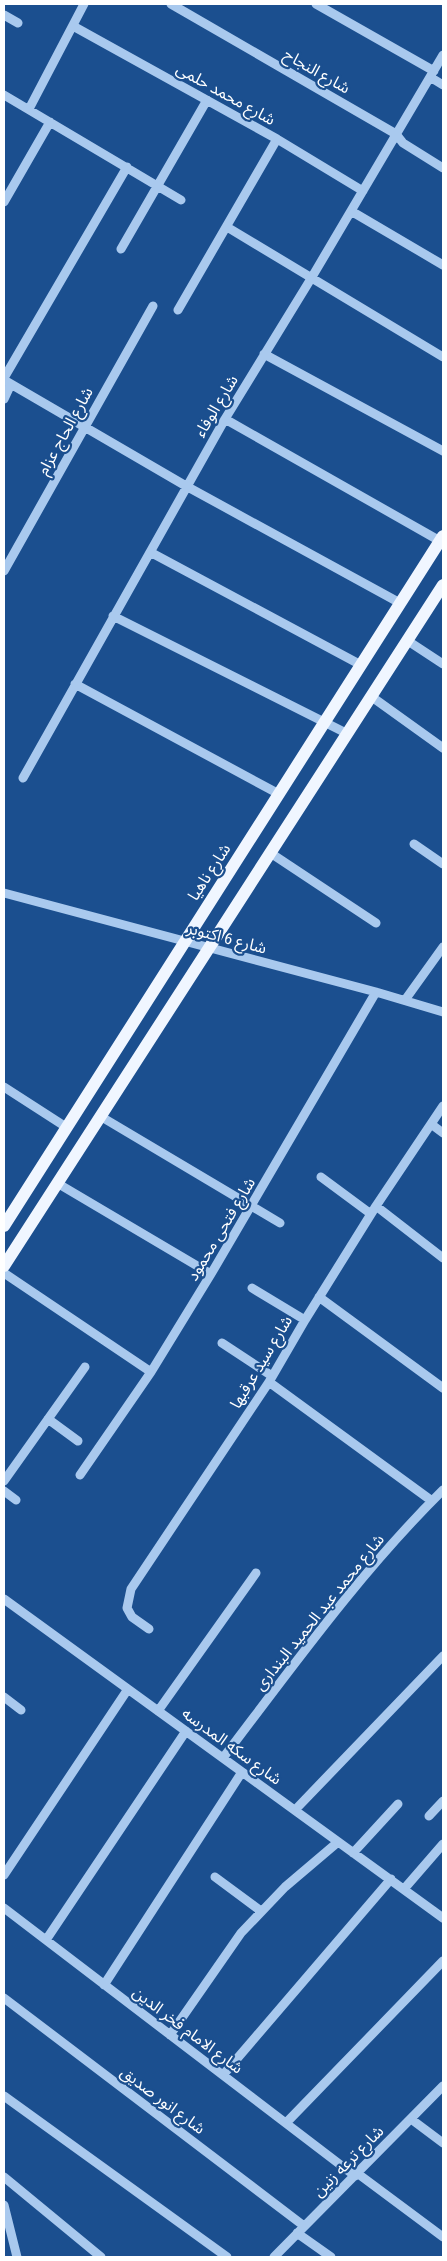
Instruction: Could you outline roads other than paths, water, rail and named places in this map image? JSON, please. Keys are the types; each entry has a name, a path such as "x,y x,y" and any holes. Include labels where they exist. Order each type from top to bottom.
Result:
{"main road":[{"name":"شارع ناهيا","path":"4,1226 442,538"},
{"path":"4,1266 272,854 443,585"},
{"path":"14,1211 32,1223"}],"street":[{"path":"28,110 84,4"},
{"name":"شارع النجاح","path":"172,4 396,134 403,143 443,168"},
{"path":"316,4 432,74 443,85"},
{"path":"4,15 18,23"},
{"name":"شارع محمد حلمى","path":"72,26 278,139 363,191"},
{"name":"شارع الوفاء","path":"23,778 224,419 312,278 443,55"},
{"path":"4,95 181,200"},
{"path":"121,249 206,100"},
{"path":"4,202 50,122"},
{"path":"178,310 278,139"},
{"path":"4,399 6,381 126,168"},
{"path":"351,211 443,265"},
{"path":"227,227 443,357"},
{"name":"شارع الحاج عزام","path":"4,571 153,306"},
{"path":"264,354 443,450"},
{"path":"6,381 186,486 400,603"},
{"path":"224,419 442,538"},
{"path":"150,552 361,665"},
{"path":"113,616 348,734"},
{"path":"408,641 443,664"},
{"path":"75,684 279,794"},
{"path":"372,697 443,748"},
{"path":"414,844 443,864"},
{"path":"272,854 376,923"},
{"name":"شارع 6 اكتوبر","path":"4,893 406,1000 443,1012"},
{"path":"406,1000 443,946"},
{"name":"شارع فتحى محمود","path":"80,1475 151,1372 252,1206 376,992"},
{"path":"4,1086 66,1127"},
{"name":"شارع سيد عرقبها","path":"149,1629 132,1617 127,1608 131,1588 271,1379 304,1320 443,1106"},
{"path":"100,1116 280,1223"},
{"path":"431,1124 443,1133"},
{"path":"321,1177 374,1210 443,1258"},
{"path":"57,1183 211,1274"},
{"path":"4,1273 151,1372"},
{"path":"252,1288 304,1320"},
{"path":"319,1297 443,1388"},
{"path":"222,1343 432,1501"},
{"path":"4,1481 85,1367"},
{"path":"48,1420 78,1441"},
{"path":"4,1491 16,1500"},
{"name":"شارع محمد عبد الحميد البندارى","path":"223,1758 319,1632 372,1568 432,1501 442,1494"},
{"path":"158,1711 256,1573"},
{"name":"شارع سكه المدرسه","path":"4,1599 443,1918"},
{"path":"295,1810 443,1656"},
{"path":"4,1875 128,1689"},
{"path":"4,1697 22,1710"},
{"path":"46,1940 186,1731"},
{"path":"104,1985 242,1772"},
{"path":"429,1816 443,1801"},
{"path":"353,1853 398,1804"},
{"path":"170,2034 241,1933 261,1911 338,1842"},
{"path":"404,1889 443,1844"},
{"path":"215,1877 261,1911"},
{"path":"223,2075 391,1879"},
{"name":"شارع الامام فخر الدين","path":"4,1908 286,2123 443,2237"},
{"path":"286,2123 443,1961"},
{"name":"شارع انور صديق","path":"4,1998 304,2226"},
{"name":"شارع ترعه زنين","path":"274,2257 443,2086"},
{"path":"4,2096 227,2257"},
{"path":"411,2119 443,2143"},
{"path":"4,2177 101,2257"},
{"path":"4,2204 17,2257"},
{"path":"297,2233 331,2257"}]}
